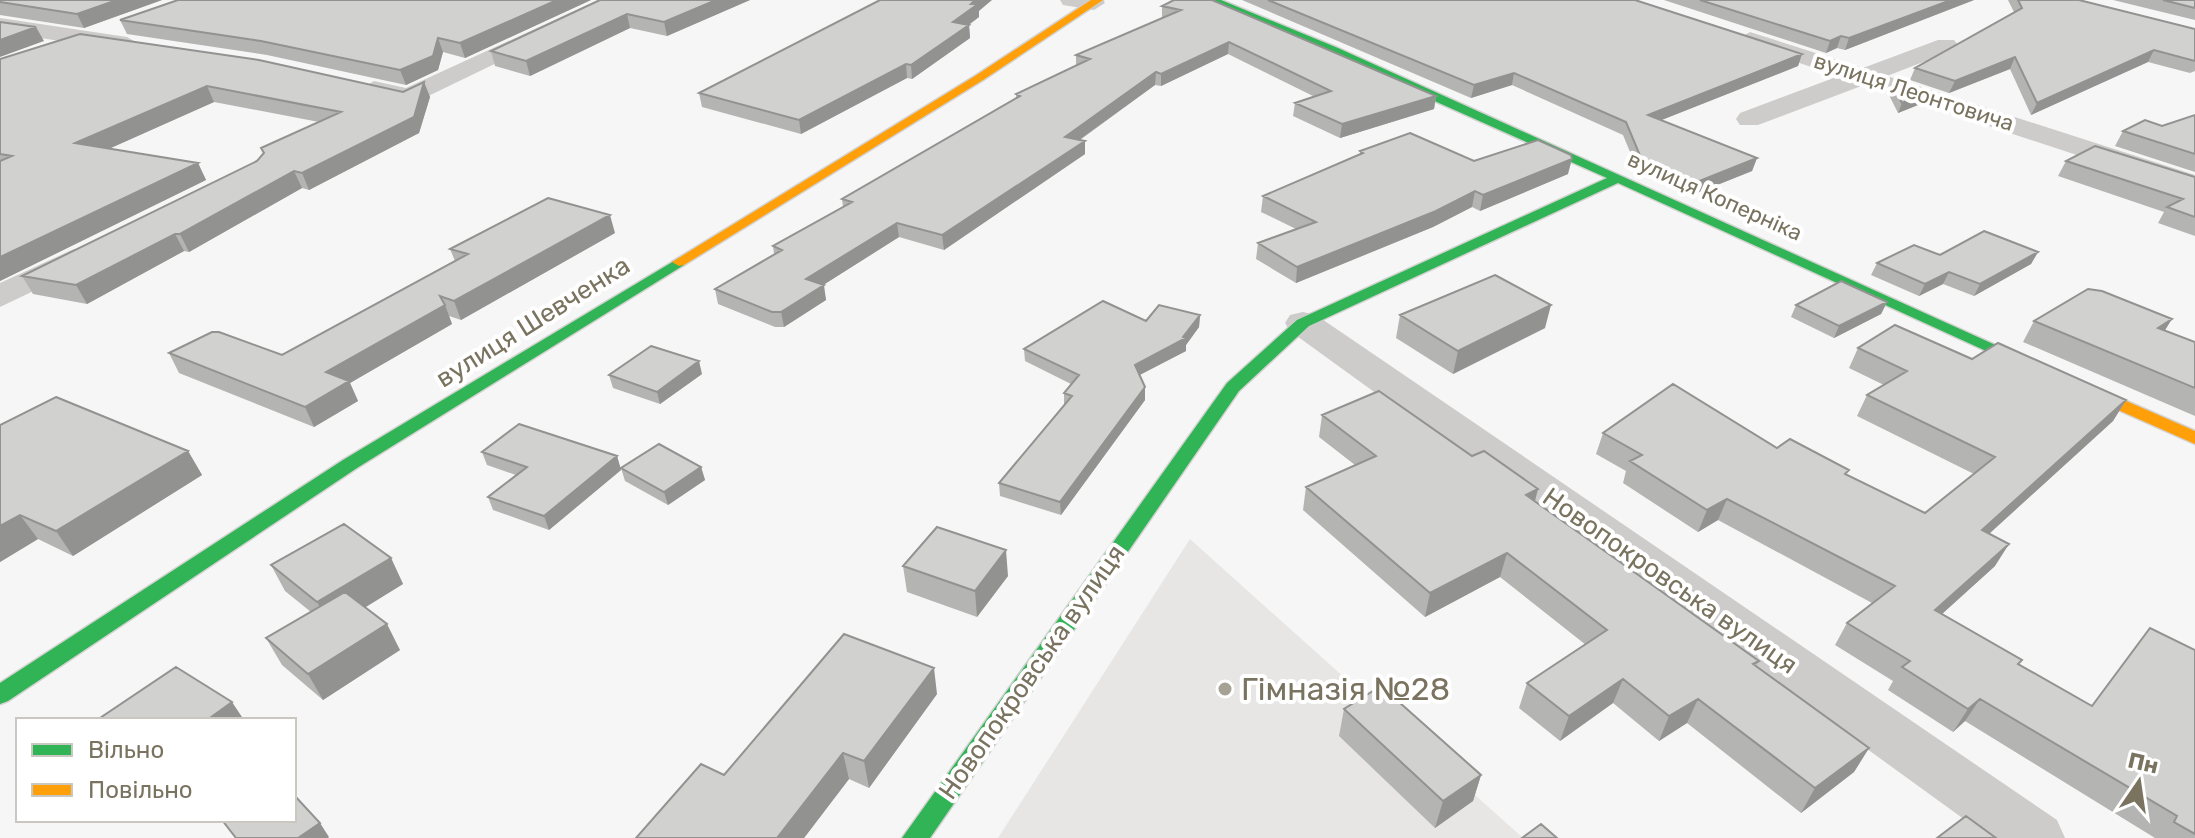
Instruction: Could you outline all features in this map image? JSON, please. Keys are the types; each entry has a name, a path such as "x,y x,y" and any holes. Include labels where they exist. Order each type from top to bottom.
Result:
{"street":[{"path":"352,84 409,96 616,0"},
{"path":"1071,0 1096,2"},
{"name":"вулиця Коперніка","path":"1213,0 1618,178 2195,438"},
{"name":"вулиця Шевченка","path":"0,695 350,464 979,78 1096,2"},
{"path":"42,53 138,19"},
{"path":"0,25 145,47"},
{"name":"вулиця Леонтовича","path":"1722,30 2195,185"},
{"path":"1749,119 1946,45"},
{"name":"Новопокровська вулиця","path":"915,838 1233,387 1303,323 1618,178"},
{"path":"0,297 98,247"},
{"name":"Новопокровська вулиця","path":"1303,323 2036,838"}],"shaded area":[{"name":"Гімназія №28","path":"1190,539 1523,838 998,838"}],"building":[{"path":"0,0 117,0 77,14"},
{"path":"178,0 557,0 460,43 438,38 433,56 400,70 261,41 120,20"},
{"path":"600,0 716,0 664,22 627,14 526,61 491,51"},
{"path":"880,0 975,0 971,4 978,4 953,22 969,25 911,65 906,64 799,120 699,93"},
{"path":"1174,0 1212,0 1436,96 1342,124 1295,103 1331,91 1229,42 1161,74 1156,72 1065,137 1085,141 942,235 897,223 806,279 824,285 781,312 772,312 715,289 782,250 773,246 852,202 842,199 1020,96 1016,94 1090,59 1076,55 1181,10 1162,6"},
{"path":"1268,0 1635,0 1802,54 1648,115 1757,158 1697,182 1641,158 1626,122 1514,73 1474,85"},
{"path":"1700,0 1951,0 1849,38 1841,36 1830,41"},
{"path":"2018,0 2079,0 2195,29 2195,61 2154,50 2037,103 2015,57 1955,81 1915,68 2022,8"},
{"path":"2163,0 2195,0 2195,8"},
{"path":"0,22 36,27 0,40"},
{"path":"80,34 259,60 403,92 424,82 414,117 302,173 294,171 180,234 76,285 22,276 257,161 264,153 261,148 341,112 207,86 75,143 198,163 0,257 0,161 12,156 0,154 0,59"},
{"path":"1893,86 1923,95 1902,103"},
{"path":"2195,115 2195,154 2123,131 2145,120 2162,126"},
{"path":"1410,133 1474,161 1538,140 1571,155 1572,159 1483,195 1475,191 1436,211 1297,267 1258,243 1316,222 1263,196 1363,153 1360,151"},
{"path":"2095,146 2195,177 2195,217 2167,207 2183,199 2066,161"},
{"path":"548,198 610,215 454,301 440,296 445,305 326,372 349,381 305,407 169,353 212,332 219,332 282,355 468,254 450,249"},
{"path":"1984,231 2038,252 1980,284 1949,272 1925,284 1877,263 1914,245 1940,255"},
{"path":"1495,275 1551,305 1458,351 1400,315"},
{"path":"1841,281 1887,302 1839,326 1796,305"},
{"path":"2088,289 2102,291 2172,319 2158,328 2195,342 2195,388 2034,321"},
{"path":"1103,301 1146,321 1159,305 1200,315 1183,337 1186,338 1135,365 1145,387 1060,502 999,483 1072,396 1064,393 1079,375 1024,349"},
{"path":"1895,325 1972,359 1998,343 2126,400 1982,530 2009,544 1935,610 2022,660 2018,664 2092,706 2150,628 2195,650 2195,834 2174,822 2177,816 1980,699 1968,709 1902,667 1910,661 1847,623 1895,586 1727,499 1707,510 1630,461 1642,455 1603,433 1673,384 1777,448 1790,439 1849,470 1845,474 1925,513 1995,457 1867,395 1907,371 1858,348"},
{"path":"651,346 699,361 657,392 609,375"},
{"path":"1379,391 1472,456 1484,451 1538,489 1526,495 1759,661 1753,664 1869,748 1815,788 1698,699 1669,716 1623,679 1569,716 1527,683 1607,630 1507,553 1430,593 1306,487 1376,456 1322,415"},
{"path":"56,397 188,451 56,531 20,515 0,526 0,425"},
{"path":"519,424 617,456 544,516 488,497 527,467 482,452"},
{"path":"659,444 701,467 664,492 621,468"},
{"path":"344,524 391,558 317,602 271,565"},
{"path":"937,527 1006,550 975,591 903,566"},
{"path":"345,592 387,624 308,674 266,638"},
{"path":"844,634 934,668 864,761 843,753 777,838 636,838 701,764 724,775"},
{"path":"176,667 232,702 210,718 100,718"},
{"path":"1381,686 1481,775 1443,801 1344,709"},
{"path":"296,797 320,823 298,838 236,838 224,822 296,822"},
{"path":"1966,816 1996,838 1937,838"},
{"path":"1541,824 1557,838 1522,838"}],"traffic: fast":[{"path":"1213,0 1334,50 2014,357"},
{"path":"915,838 1233,387 1303,323 1618,178"},
{"path":"0,695 350,464 679,262"}],"traffic: slow":[{"path":"679,262 979,78 1098,0"},
{"path":"2014,357 2195,438"}],"place":[{"name":"Гімназія №28","path":"1225,689"}]}
